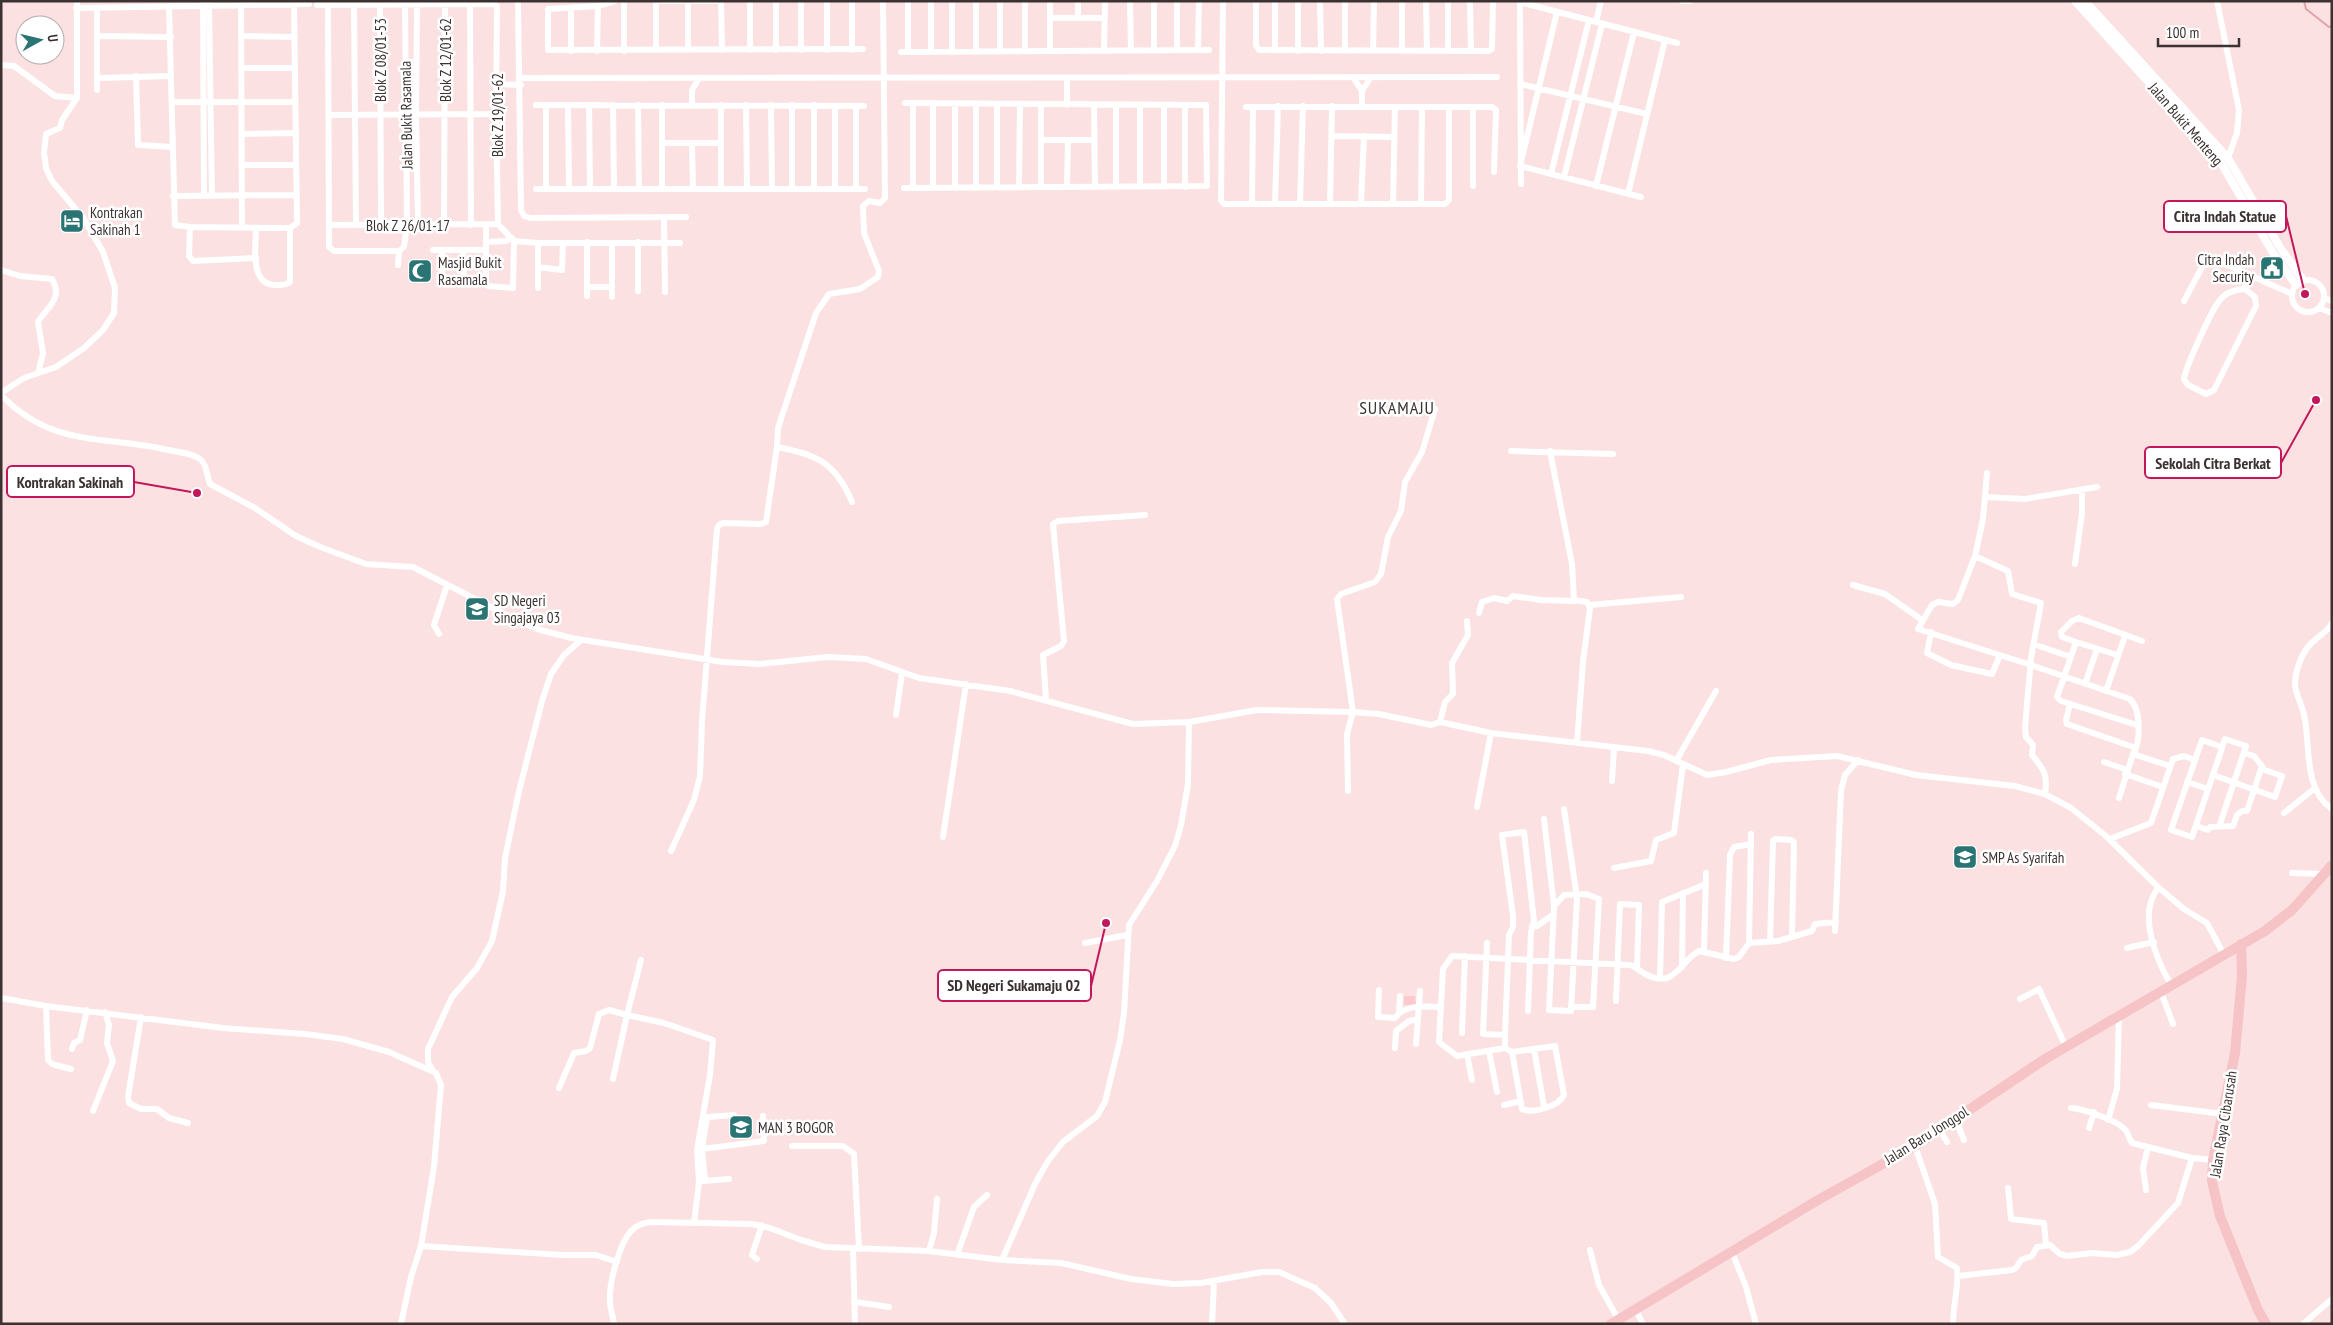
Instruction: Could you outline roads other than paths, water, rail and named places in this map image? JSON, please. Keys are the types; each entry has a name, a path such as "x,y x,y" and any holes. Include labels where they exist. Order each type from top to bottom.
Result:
{"main road":[{"name":"Jalan Baru Jonggol","path":"1614,1322 1837,1188 1915,1146 1954,1118 2066,1047 2172,986 2286,916 2332,866"},
{"name":"Jalan Raya Cibarusah","path":"2241,944 2243,962 2237,1035 2213,1160 2212,1181 2220,1216 2258,1310 2266,1324"}],"street":[{"path":"518,1 521,210 524,216 530,218 686,217"},
{"path":"615,1 598,6 548,9 548,51 863,49"},
{"path":"624,1 624,51"},
{"path":"656,50 656,1 721,1 722,50"},
{"path":"688,1 688,50"},
{"path":"750,1 750,50"},
{"path":"776,1 776,50"},
{"path":"801,1 801,50"},
{"path":"827,1 827,50"},
{"path":"852,1 852,50"},
{"path":"671,851 698,787 717,529 723,523 761,524 766,522 778,428 784,403 816,313 829,294 860,289 878,277 879,271 864,233 863,206 868,201 880,203 885,198 883,1"},
{"path":"908,1 904,52 1209,50"},
{"path":"931,1 931,51"},
{"path":"952,1 952,51"},
{"path":"976,1 976,51"},
{"path":"1000,1 1000,51"},
{"path":"1025,1 1025,51"},
{"path":"1050,1 1050,51"},
{"path":"1078,1 1078,18"},
{"path":"1104,51 1105,1"},
{"path":"1130,1 1131,50"},
{"path":"1154,1 1154,50"},
{"path":"1177,1 1177,50"},
{"path":"1198,50 1199,1"},
{"path":"1223,1 1222,200 1228,206 1252,204 1445,204 1449,201 1449,107"},
{"path":"1256,1 1256,47 1260,50 1427,52 1488,51 1493,48 1493,1"},
{"path":"1275,1 1275,50"},
{"path":"1298,1 1298,51"},
{"path":"1320,1 1321,51"},
{"path":"1345,1 1345,51"},
{"path":"1373,51 1374,1"},
{"path":"1402,1 1402,51"},
{"path":"1426,1 1427,52"},
{"path":"1448,1 1448,52"},
{"path":"1470,1 1471,52"},
{"path":"1551,174 1570,96 1602,1"},
{"path":"1682,1 1690,1"},
{"name":"Jalan Bukit Menteng","path":"2075,1 2220,161 2273,252 2299,283"},
{"name":"Jalan Bukit Menteng","path":"2086,1 2228,158 2299,283"},
{"path":"2217,1 2239,110 2237,134 2228,158"},
{"path":"1520,184 1520,2 1677,43"},
{"path":"204,196 202,102 205,3"},
{"path":"205,3 212,196"},
{"path":"309,4 205,3 169,7 97,8 76,5 77,98 62,120 60,128 46,134 45,164 52,181 77,210 103,252 112,277 115,307 108,324 84,348 56,367 24,378 1,394 18,410 62,434 162,449 196,457 204,464 210,484 255,508 301,539 366,564 410,566 537,629 581,640 706,660 760,664 828,657 849,657 877,662 902,673 930,680 1002,689 1125,723 1189,722 1257,710 1353,712 1379,714 1431,725 1440,722 1491,733 1648,751 1679,762 1701,773 1712,775 1771,760 1838,756 1916,774 2015,786 2044,794 2070,808 2110,839 2158,888 2184,909 2207,923 2224,955"},
{"path":"317,5 411,3 470,5 471,225"},
{"name":"Jalan Bukit Rasamala","path":"411,3 418,225"},
{"name":"Jalan Bukit Rasamala","path":"398,265 400,251 404,247 407,225 406,114 411,3"},
{"path":"241,4 242,228"},
{"path":"169,7 174,225 190,227 290,228 296,223 294,4"},
{"path":"354,5 356,224"},
{"name":"Blok Z 08/01-53","path":"380,5 382,224"},
{"name":"Blok Z 12/01-62","path":"444,225 445,5"},
{"name":"Blok Z 19/01-62","path":"470,5 497,6 499,9 496,84 498,224"},
{"path":"328,6 329,247 334,251 400,251"},
{"path":"597,51 598,6"},
{"path":"97,8 97,90"},
{"path":"571,9 571,51"},
{"path":"1520,166 1557,12"},
{"path":"1050,18 1105,18"},
{"path":"1564,177 1584,99 1596,22"},
{"path":"1596,186 1634,32"},
{"path":"97,36 171,37"},
{"path":"241,36 295,37"},
{"path":"1628,194 1666,40"},
{"path":"1,65 14,66 55,96 77,98"},
{"path":"242,68 295,68"},
{"path":"136,76 138,145 172,146"},
{"path":"98,78 171,76"},
{"path":"1353,77 1362,90 1362,106"},
{"path":"1362,90 1371,77"},
{"path":"496,84 683,78 1497,77"},
{"path":"683,78 692,90"},
{"path":"692,105 692,90 699,78"},
{"path":"1067,78 1067,105"},
{"path":"1520,84 1647,114"},
{"path":"172,102 295,102"},
{"path":"904,188 1207,186 1207,106 905,103"},
{"path":"913,103 913,188"},
{"path":"933,104 933,188"},
{"path":"955,104 955,188"},
{"path":"976,104 976,188"},
{"path":"997,104 997,187"},
{"path":"1019,187 1020,104"},
{"path":"1041,104 1041,187"},
{"path":"536,105 860,106 856,189"},
{"path":"546,105 546,189"},
{"path":"568,105 569,189"},
{"path":"589,105 590,189"},
{"path":"613,105 614,189"},
{"path":"638,105 639,189"},
{"path":"662,105 662,189"},
{"path":"721,105 721,189"},
{"path":"746,105 747,189"},
{"path":"771,105 772,189"},
{"path":"792,105 792,189"},
{"path":"1094,105 1095,187"},
{"path":"1116,105 1116,187"},
{"path":"1140,105 1140,187"},
{"path":"1164,105 1164,187"},
{"path":"814,106 814,189"},
{"path":"835,106 835,189"},
{"path":"1185,106 1185,187"},
{"path":"1275,204 1278,106"},
{"path":"1300,204 1304,106"},
{"path":"1330,204 1332,106"},
{"path":"1252,204 1250,107 1492,107 1496,110 1494,172"},
{"path":"1393,204 1395,107"},
{"path":"1421,204 1422,107"},
{"path":"1472,186 1473,107"},
{"path":"329,115 496,114"},
{"path":"242,134 296,134"},
{"path":"1332,136 1394,137"},
{"path":"1361,204 1364,136"},
{"path":"1041,140 1094,140"},
{"path":"1067,187 1068,140"},
{"path":"662,143 721,143"},
{"path":"692,143 693,189"},
{"path":"242,165 296,164"},
{"path":"1520,166 1641,197"},
{"path":"536,189 864,189"},
{"path":"173,196 296,195"},
{"path":"664,217 665,292"},
{"path":"486,225 486,284 511,289 513,286 513,239 498,224"},
{"name":"Blok Z 26/01-17","path":"329,225 498,224"},
{"path":"190,227 189,256 193,261 256,258"},
{"path":"256,228 257,272 268,284 288,284 290,228"},
{"path":"486,242 513,239 538,243 680,243"},
{"path":"586,296 587,242"},
{"path":"638,242 638,292"},
{"path":"538,243 538,288"},
{"path":"538,267 562,270 563,243"},
{"path":"612,243 612,297"},
{"path":"433,250 486,250"},
{"path":"442,250 442,270"},
{"path":"463,250 464,277"},
{"path":"2184,301 2206,257 2210,256 2292,294"},
{"path":"1,270 20,276 52,279 55,284 54,304 38,322 43,353 38,373"},
{"path":"2245,288 2249,274"},
{"name":"Jalan Bukit Menteng","path":"2299,283 2317,282 2322,288 2324,298"},
{"path":"2299,283 2292,294 2294,304 2303,311 2313,311 2320,308 2324,298 2332,301"},
{"path":"587,287 611,287"},
{"path":"2245,288 2255,297 2256,306 2214,390 2206,394 2188,385 2184,379 2189,365 2220,300 2234,290 2245,288"},
{"path":"2320,308 2332,313"},
{"path":"1348,791 1347,734 1353,712 1338,597 1376,582 1380,574 1388,538 1401,511 1405,482 1422,452 1435,409"},
{"path":"777,447 809,454 823,461 846,486 852,502"},
{"path":"1511,451 1613,454"},
{"path":"1550,451 1572,564 1575,601"},
{"path":"1987,473 1983,519 1975,556 1956,603 1935,603 1922,620 1918,629 2031,664 2132,702 2137,725 2134,751 2119,798"},
{"path":"1985,497 2025,499 2097,488"},
{"path":"2075,564 2082,513 2082,490"},
{"path":"1046,700 1043,655 1061,646 1064,641 1053,524 1058,521 1145,515"},
{"path":"1975,556 2008,571 2012,594 2042,603 2031,664 2025,733 2033,745 2032,755 2041,764 2044,773 2044,794"},
{"path":"1853,584 1885,594 1922,620"},
{"path":"439,634 434,625 447,585"},
{"path":"1479,613 1482,602 1494,598 1507,601 1513,596 1541,600 1587,602 1589,605 1681,597"},
{"path":"1577,743 1589,605"},
{"path":"2117,656 2062,636 2061,632 2076,619 2142,641"},
{"path":"1440,722 1445,702 1453,694 1452,663 1468,635 1466,621"},
{"path":"2332,623 2329,629 2316,639 2306,651 2295,677 2296,695 2305,718 2310,764 2315,788 2322,800 2332,809"},
{"path":"1931,632 1927,654 1951,665 1992,674 2000,655"},
{"path":"2106,691 2117,656 2126,636"},
{"path":"401,1324 411,1278 421,1246 434,1167 440,1094 439,1077 428,1062 428,1049 452,997 477,968 492,941 503,892 505,858 519,791 542,702 551,674 560,660 581,640"},
{"path":"2076,642 2057,697 2061,701 2137,725"},
{"path":"2039,646 2071,657"},
{"path":"2085,684 2097,649"},
{"path":"896,715 902,673"},
{"path":"943,837 966,684"},
{"path":"1614,868 1647,863 1653,858 1656,840 1674,833 1679,762 1716,691"},
{"path":"2070,704 2066,720 2067,724 2170,766"},
{"path":"1002,1260 1035,1184 1048,1161 1063,1142 1101,1110 1105,1102 1120,1040 1126,985 1127,935 1131,920 1167,863 1181,825 1190,762 1189,722"},
{"path":"1477,807 1491,733"},
{"path":"2219,827 2246,746 2225,739 2192,837 2171,830 2202,740 2222,747"},
{"path":"1612,781 1614,747"},
{"path":"2213,776 2275,797 2282,776 2262,769 2254,756 2244,753"},
{"path":"2110,839 2151,823 2173,759 2184,756 2195,760"},
{"path":"1835,931 1841,791 1845,775 1858,760"},
{"path":"2104,762 2163,787"},
{"path":"2196,826 2208,830 2210,827 2233,826 2237,815 2242,810 2247,811 2262,769"},
{"path":"2188,782 2208,789"},
{"path":"2284,813 2315,788"},
{"path":"1544,820 1554,906 1550,1010 1571,1011 1577,898 1564,809"},
{"path":"1505,1048 1508,958 1512,916 1502,835 1524,832 1534,921 1532,926 1528,1011"},
{"path":"1512,1052 1522,1109 1527,1111 1561,1101 1564,1095 1555,1046 1512,1052 1505,1048 1457,1056 1438,1042 1443,968 1452,956 1616,963 1630,965 1647,976 1660,978 1671,977 1697,952 1704,950 1726,958 1737,958 1749,944 1751,834"},
{"path":"1770,942 1773,842 1775,839 1791,840 1794,842 1792,937"},
{"path":"1726,958 1730,855 1734,847 1751,844"},
{"path":"2292,873 2324,874"},
{"path":"1704,950 1706,874"},
{"path":"1660,978 1662,904 1706,884"},
{"path":"2158,888 2151,900 2149,910 2160,966 2172,986"},
{"path":"1682,967 1683,893"},
{"path":"1554,906 1564,895 1586,894 1599,899 1594,1007 1571,1007"},
{"path":"1616,1001 1618,906 1620,904 1638,904 1640,908 1637,968"},
{"path":"1532,926 1538,926 1554,914"},
{"path":"1749,944 1770,942 1812,932 1815,924 1836,922"},
{"path":"1086,943 1127,935"},
{"path":"2127,948 2154,942"},
{"path":"1487,943 1483,1034 1505,1035"},
{"path":"1462,1034 1465,956"},
{"path":"613,1078 641,960"},
{"path":"2020,999 2039,989 2066,1047"},
{"path":"1379,990 1378,1017 1395,1018 1405,1009 1419,1006 1441,1007"},
{"path":"1416,1044 1420,991"},
{"path":"2161,992 2173,1024"},
{"path":"1399,1013 1400,996"},
{"path":"1,998 46,1006 223,1028 305,1034 343,1039 389,1052 433,1070"},
{"path":"46,1006 48,1062 71,1069"},
{"path":"72,1049 74,1043 80,1040 86,1010"},
{"path":"558,1088 574,1054 586,1052 590,1048 599,1014 602,1011 609,1010 664,1022 713,1040 710,1075 697,1150 702,1181"},
{"path":"93,1111 113,1061 107,1043 109,1025 105,1012"},
{"path":"2108,1120 2116,1089 2119,1016"},
{"path":"141,1017 128,1096 129,1103 141,1110 155,1108 169,1118 188,1123"},
{"path":"1395,1048 1396,1031 1409,1021 1418,1019"},
{"path":"1534,1049 1544,1107"},
{"path":"1489,1051 1497,1092"},
{"path":"1467,1054 1472,1080"},
{"path":"1504,1105 1521,1101"},
{"path":"2151,1106 2223,1114"},
{"path":"2071,1108 2094,1112 2108,1120 2125,1130 2132,1143 2192,1158 2213,1160"},
{"path":"2089,1128 2094,1112"},
{"path":"694,1223 702,1181 702,1149 707,1117 734,1115"},
{"path":"702,1149 764,1141 764,1116"},
{"path":"1954,1118 1964,1140"},
{"path":"1939,1129 1947,1142"},
{"path":"792,1146 843,1146 854,1154 856,1248 854,1324"},
{"path":"1915,1146 1935,1204 1938,1257 1942,1261 1956,1266 1958,1287 1953,1303 1953,1324"},
{"path":"2146,1190 2143,1168 2148,1147"},
{"path":"1958,1276 2012,1270 2016,1268 2021,1260 2032,1256 2037,1247 2046,1245 2050,1245 2060,1254 2067,1256 2091,1253 2118,1255 2130,1252 2138,1246 2178,1203 2192,1158"},
{"path":"702,1181 729,1179"},
{"path":"2008,1188 2010,1219 2044,1223 2046,1245"},
{"path":"957,1255 974,1207 987,1195"},
{"path":"929,1251 934,1233 937,1198"},
{"path":"614,1324 610,1301 617,1262 626,1239 635,1226 651,1222 762,1226 816,1245 929,1251 1002,1260 1074,1265 1131,1279 1173,1284 1214,1282 1262,1272 1286,1274 1308,1284 1323,1294 1345,1324"},
{"path":"757,1259 752,1255 762,1226"},
{"path":"421,1246 562,1255 596,1255 617,1262"},
{"path":"1590,1250 1614,1322"},
{"path":"1732,1252 1746,1288 1756,1324"},
{"path":"1212,1324 1214,1282"},
{"path":"2303,1324 2332,1299"},
{"path":"856,1302 889,1307"},
{"path":"1636,1310 1643,1324"}],"waterway":[{"path":"2304,1 2306,9 2329,27 2332,26"}],"place":[{"name":"Kontrakan Sakinah 1","path":"72,221"},
{"name":"Citra Indah Security","path":"2272,268"},
{"name":"Masjid Bukit Rasamala","path":"420,271"},
{"name":"Citra Indah Statue","path":"2305,294"},
{"name":"Sekolah Citra Berkat","path":"2316,400"},
{"name":"Kontrakan Sakinah","path":"197,493"},
{"name":"SD Negeri Singajaya 03","path":"477,609"},
{"name":"SMP As Syarifah","path":"1965,857"},
{"name":"SD Negeri Sukamaju 02","path":"1106,923"},
{"name":"MAN 3 BOGOR","path":"741,1127"}],"district":[{"name":"SUKAMAJU","path":"1397,407"}]}
